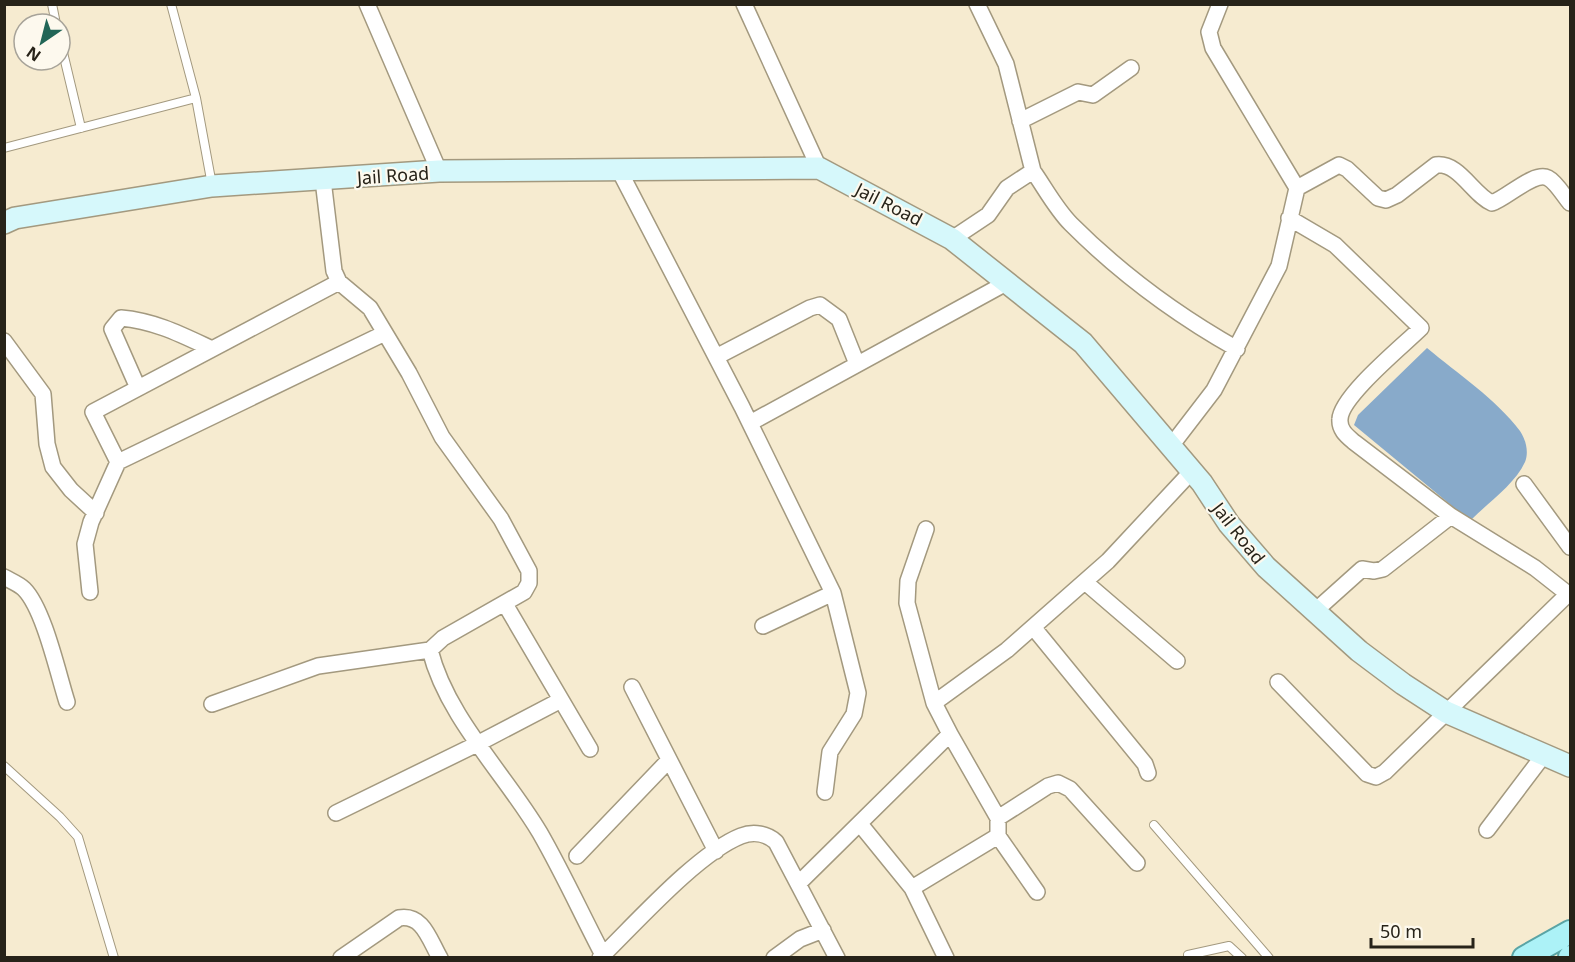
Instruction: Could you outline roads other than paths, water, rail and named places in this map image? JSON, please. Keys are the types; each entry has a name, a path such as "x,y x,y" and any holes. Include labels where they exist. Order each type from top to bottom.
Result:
{"main road":[{"path":"1524,957 1570,932"}],"street":[{"path":"367,4 439,171"},
{"path":"744,4 819,168"},
{"path":"977,4 1006,64 1033,171 1070,223 1119,271 1188,322 1237,350"},
{"path":"1171,446 1214,390 1237,350 1246,325 1279,266 1289,218 1295,205 1297,188 1213,48 1209,32 1220,4"},
{"path":"1020,121 1078,92 1093,95 1131,68"},
{"path":"1297,188 1339,165 1347,169 1377,198 1386,200 1397,195 1436,165 1443,164 1452,168 1484,200 1492,203 1502,200 1535,177 1542,176 1550,178 1570,203"},
{"name":"Jail Road","path":"4,222 37,214 212,186 439,171 819,168 952,239 1083,343 1192,471 1229,524 1266,567 1314,612 1402,684 1446,712 1570,766"},
{"path":"619,170 750,423 833,593 858,693 854,714 830,752 825,792"},
{"path":"952,239 988,215 1007,188 1033,171"},
{"path":"212,704 318,666 430,650 443,638 505,604 524,591 529,583 526,564 501,519 442,437 370,308 339,282 334,271 323,180"},
{"path":"1278,682 1367,774 1376,777 1384,772 1569,592 1451,516 1343,432 1340,420 1342,411 1374,371 1421,328 1335,245 1289,218"},
{"path":"118,462 93,412 339,282"},
{"path":"750,423 1006,284"},
{"path":"716,357 820,305 839,319 857,364"},
{"path":"138,388 112,329 121,318 146,321 165,327 212,349"},
{"path":"90,592 85,544 118,462 385,333"},
{"path":"4,341 44,394 46,444 53,467 71,490 96,513"},
{"path":"934,703 1007,650 1108,561 1192,471"},
{"path":"1524,484 1570,547"},
{"path":"1314,612 1362,568 1374,571 1383,569 1451,516"},
{"path":"926,529 908,581 907,603 934,703 998,818 998,836 1037,892"},
{"path":"4,577 24,588 30,596 40,616 67,702"},
{"path":"1084,582 1177,661"},
{"path":"763,626 833,593"},
{"path":"505,604 590,749"},
{"path":"1033,627 1145,764 1148,773"},
{"path":"430,650 459,713 477,744 539,832 602,956 703,859 742,835 762,834 776,842 837,957"},
{"path":"632,687 716,851"},
{"path":"336,813 561,700"},
{"path":"799,883 950,734"},
{"path":"1487,830 1543,756"},
{"path":"577,856 669,760"},
{"path":"998,818 1048,786 1058,783 1070,789 1137,863"},
{"path":"860,824 912,888 946,957"},
{"path":"912,888 998,836"},
{"path":"341,957 399,918 410,916 418,921 440,957"},
{"path":"774,957 800,939 823,930"}],"lane":[{"path":"171,4 196,98 212,186"},
{"path":"68,72 81,128"},
{"path":"4,148 196,98"},
{"path":"4,766 60,817 78,837 114,957"},
{"path":"1154,825 1269,957"},
{"path":"1188,955 1229,946 1242,957"}],"water":[{"path":"1427,348 1500,408 1520,431 1525,442 1526,458 1521,470 1472,519 1463,515 1354,425 1358,415"}]}
